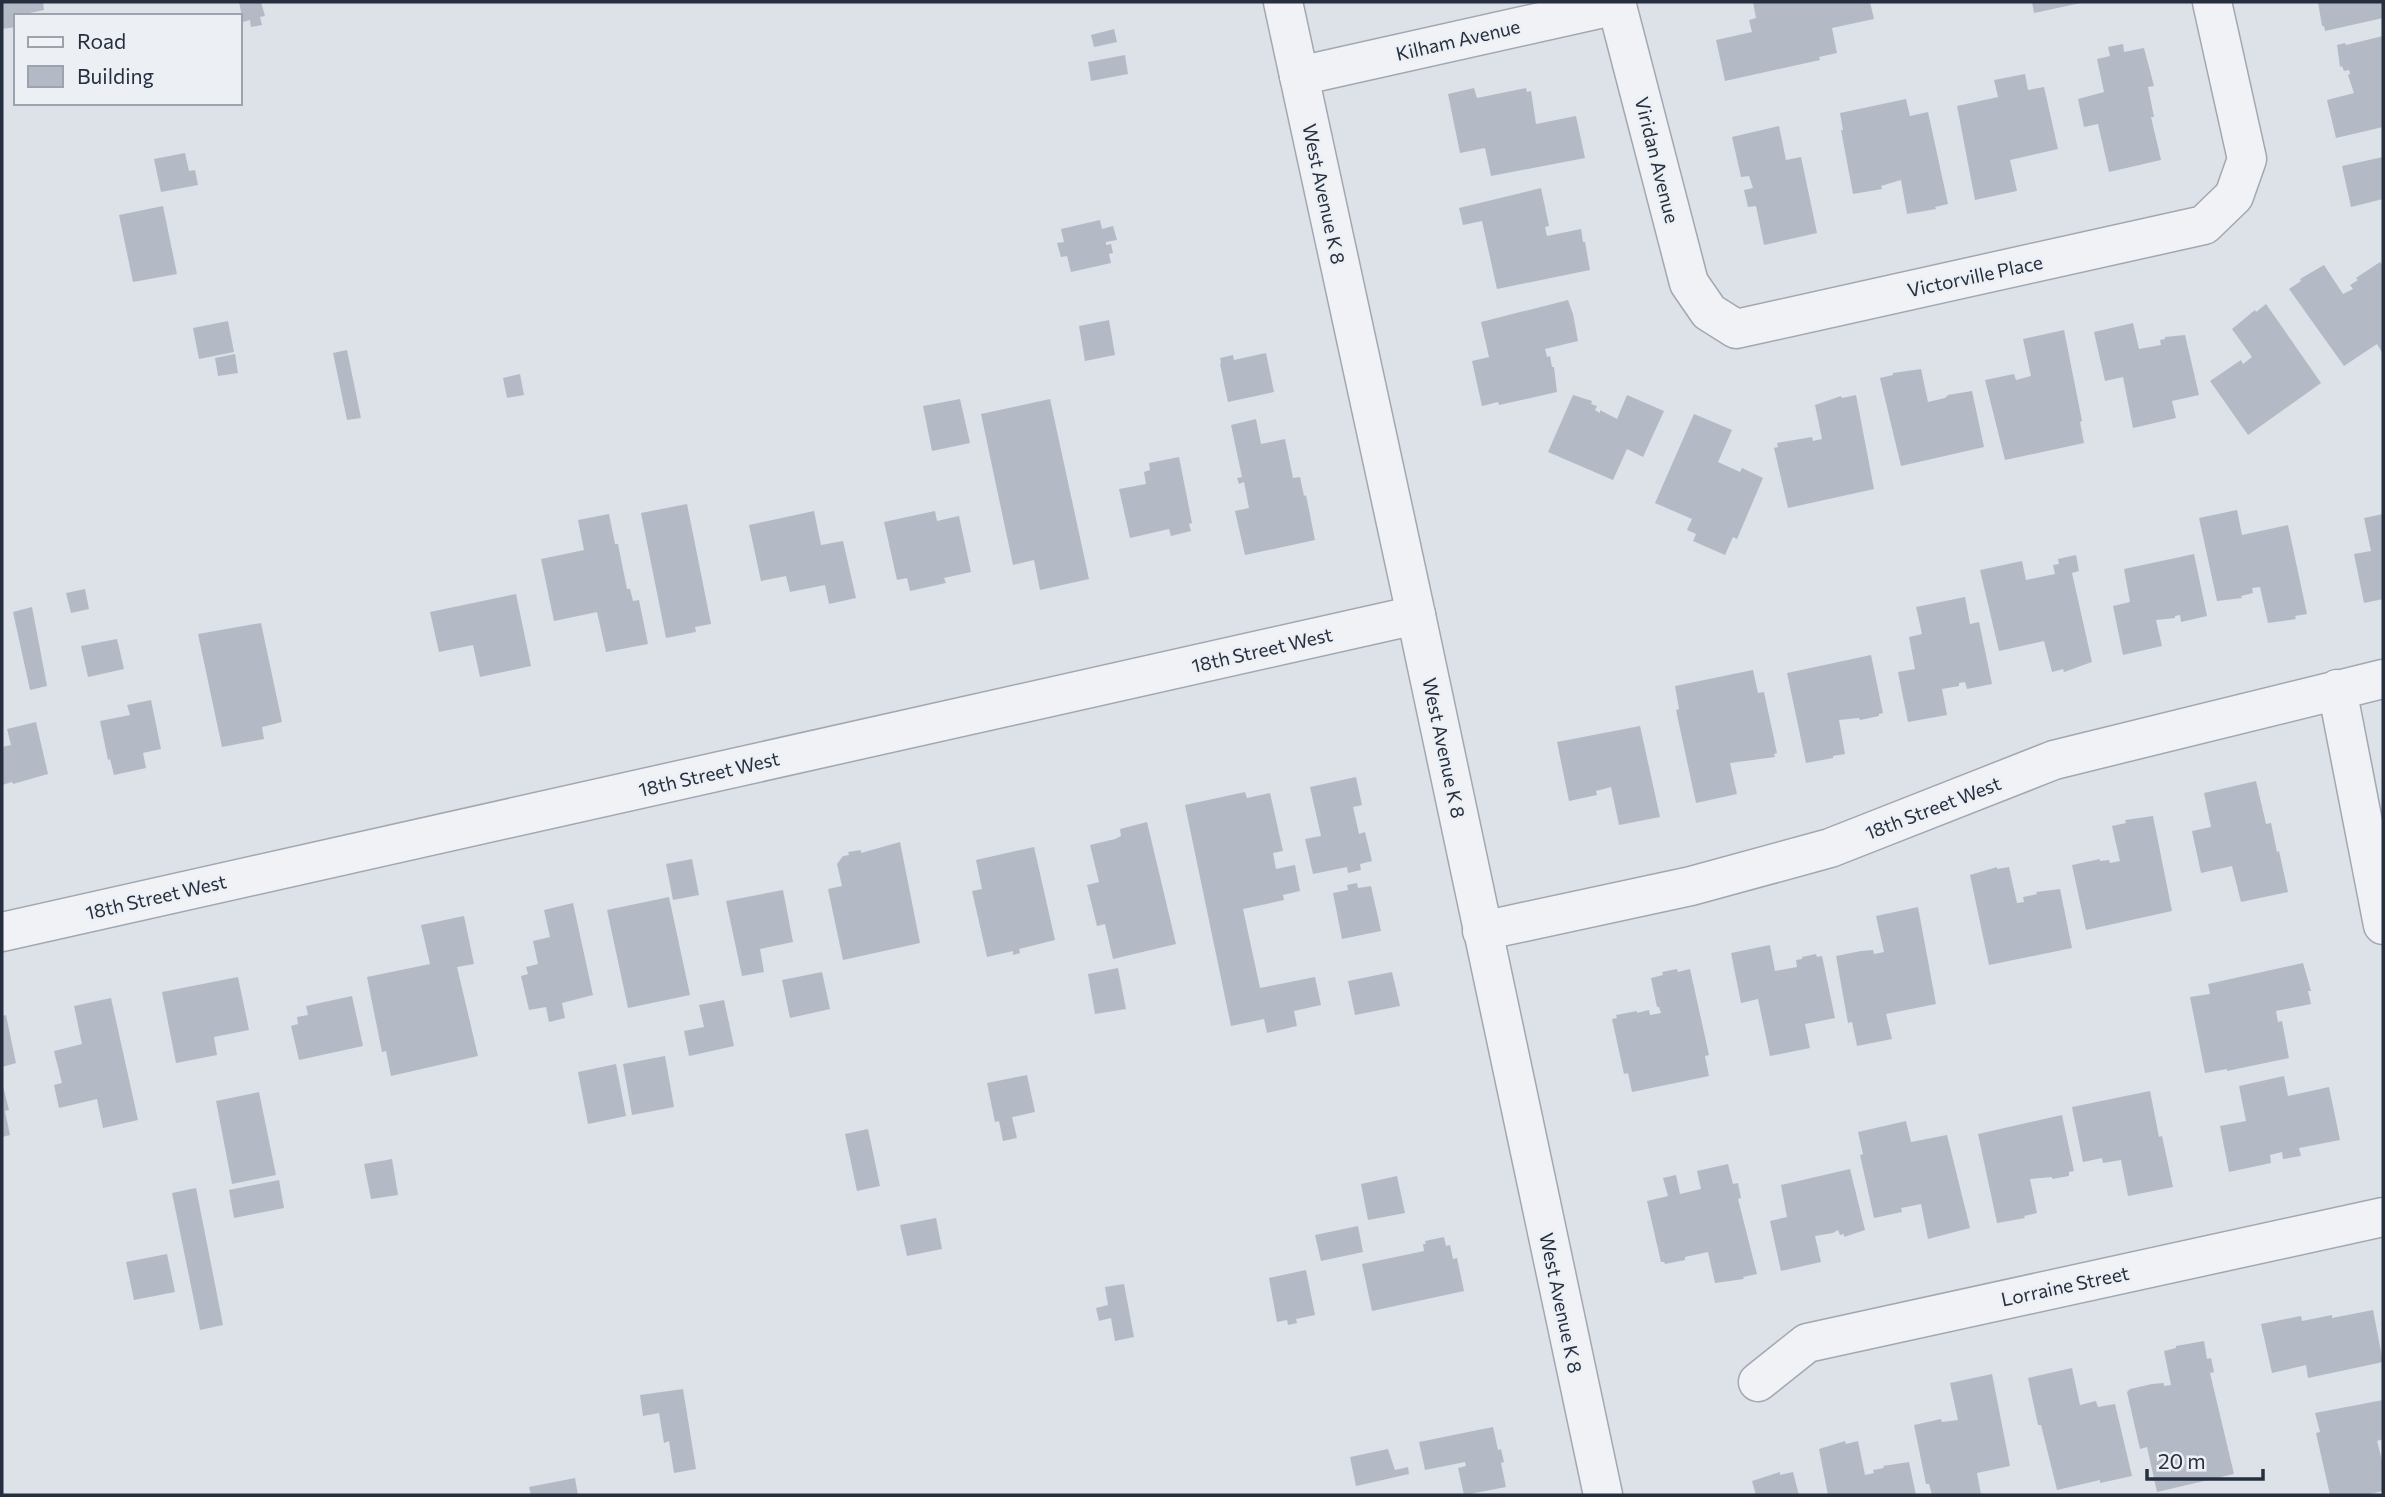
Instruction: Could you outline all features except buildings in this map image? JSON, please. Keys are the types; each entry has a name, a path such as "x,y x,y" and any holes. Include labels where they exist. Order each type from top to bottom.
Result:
{"street":[{"name":"West Avenue K 8","path":"1283,2 1602,1495"},
{"name":"Victorville Place","path":"1709,312 1736,329 2204,225 2234,195 2248,159 2212,2"},
{"name":"Kilham Avenue","path":"1298,76 1617,3"},
{"name":"Viridan Avenue","path":"1617,3 1689,283 1709,312"},
{"name":"18th Street West","path":"2,932 1416,615"},
{"name":"18th Street West","path":"1482,931 1691,887 1818,851 2054,760 2383,679"},
{"path":"2337,690 2383,925"},
{"name":"Lorraine Street","path":"1758,1382 1807,1343 2383,1217"}]}
